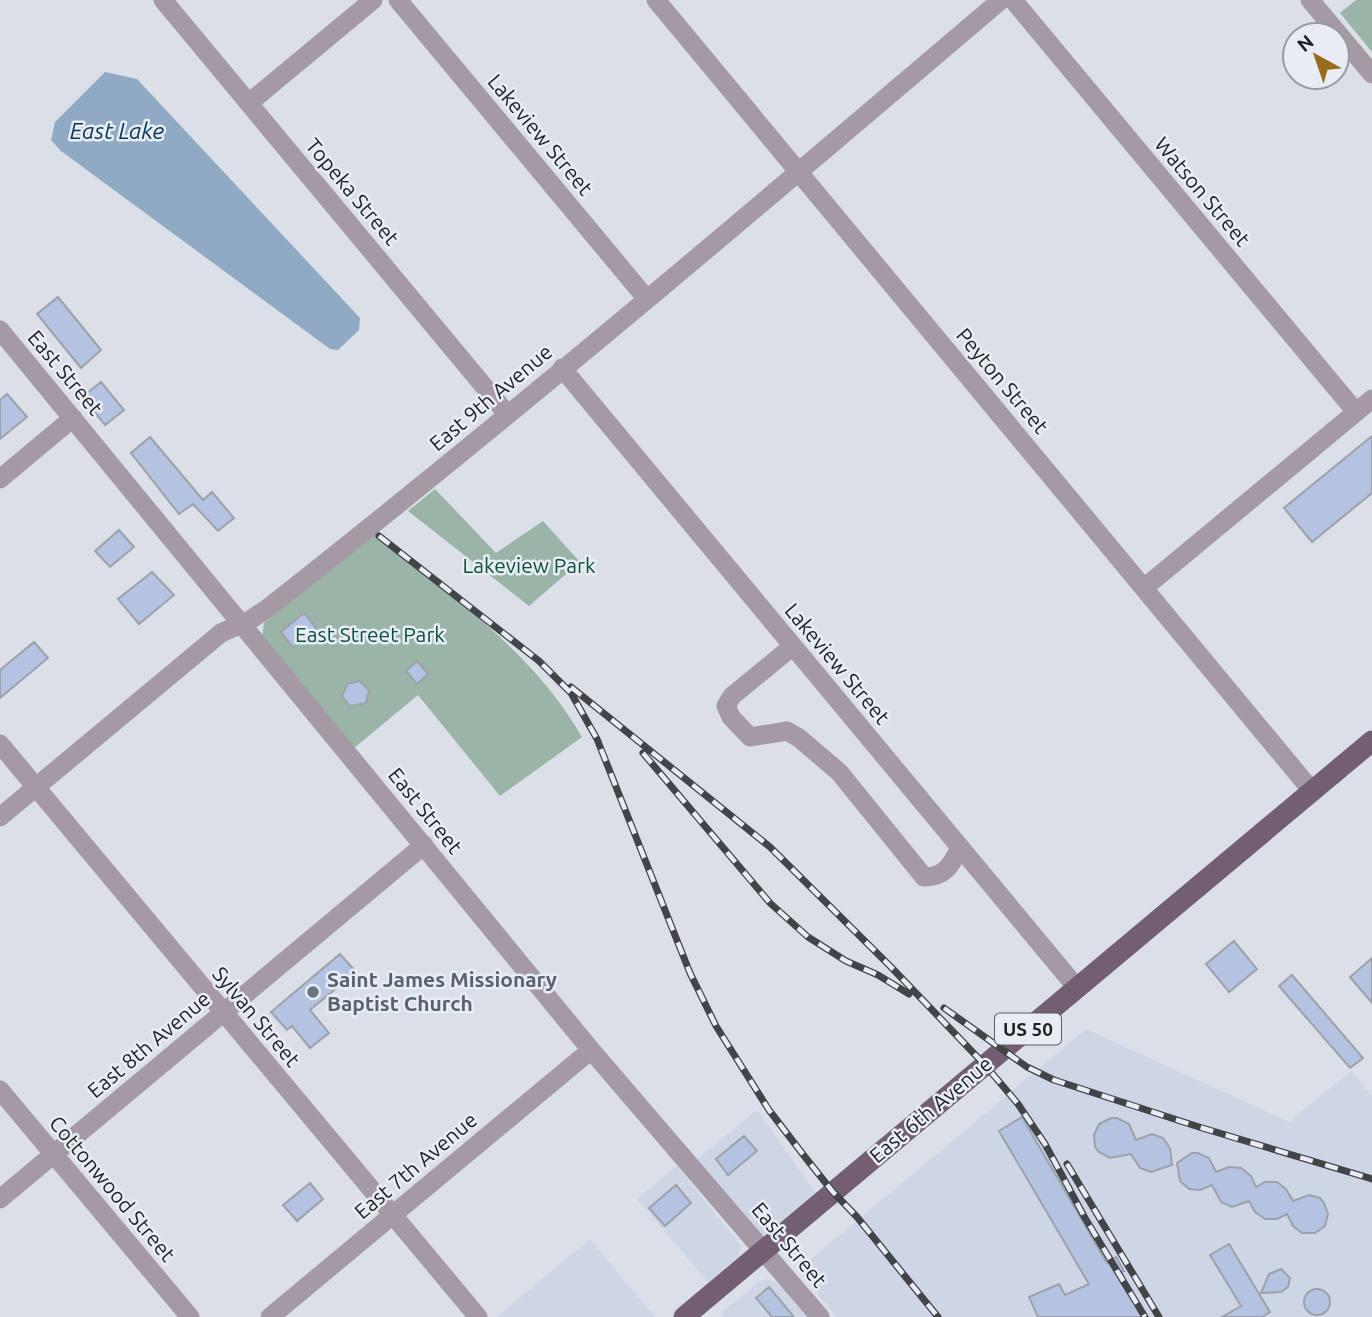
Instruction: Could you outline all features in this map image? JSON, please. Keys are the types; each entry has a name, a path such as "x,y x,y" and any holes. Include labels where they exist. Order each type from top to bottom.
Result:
{"main road":[{"name":"East 6th Avenue","path":"684,1317 1372,741"}],"street":[{"name":"Topeka Street","path":"163,0 507,414"},
{"path":"249,103 373,0"},
{"name":"Lakeview Street","path":"398,0 646,298"},
{"name":"Peyton Street","path":"656,0 1312,791"},
{"name":"East 9th Avenue","path":"0,817 221,633 268,608 374,524 1001,0"},
{"name":"Watson Street","path":"1013,0 1356,412"},
{"path":"1310,0 1372,74"},
{"name":"East Street","path":"0,330 591,1050 820,1317"},
{"name":"Lakeview Street","path":"562,368 1077,988"},
{"path":"1144,588 1372,399"},
{"path":"0,479 73,418"},
{"path":"793,646 732,696 726,706 731,717 750,737 787,731 799,738 839,772 924,877 936,877 945,871 960,848"},
{"name":"Sylvan Street","path":"0,744 478,1317"},
{"name":"East 8th Avenue","path":"0,1199 424,845"},
{"name":"East 7th Avenue","path":"270,1317 591,1050"},
{"name":"Cottonwood Street","path":"0,1090 190,1317"}],"shaded area":[{"path":"1086,1029 1289,1122 1351,1071 1372,1096 1372,1317 837,1317 798,1270"},
{"path":"757,1110 816,1193 762,1236 694,1162"},
{"path":"677,1166 741,1246 738,1257 708,1282 637,1199"},
{"path":"590,1239 655,1317 497,1317"},
{"path":"767,1279 781,1285 808,1317 725,1317 721,1313 760,1281"}],"green space":[{"path":"1356,0 1372,0 1372,52 1351,26 1351,21 1347,21 1340,13"},
{"name":"Lakeview Park","path":"435,489 496,553 543,521 580,562 529,606 408,511"},
{"name":"East Street Park","path":"378,531 515,652 556,698 582,737 500,796 418,695 354,748 262,637 264,623"}],"water":[{"name":"East Lake","path":"105,72 137,79 360,318 359,330 338,350 330,349 61,151 51,140 55,122"}],"building":[{"path":"58,297 101,350 81,368 37,314"},
{"path":"101,382 124,410 105,425 82,397"},
{"path":"7,394 27,417 0,439 0,400"},
{"path":"1372,436 1372,493 1312,542 1284,508"},
{"path":"150,437 203,500 212,492 234,518 218,531 193,504 179,514 131,453"},
{"path":"119,530 134,547 110,567 95,551"},
{"path":"152,572 174,595 139,624 118,599"},
{"path":"304,613 316,628 293,647 281,632"},
{"path":"34,642 48,658 0,698 0,670"},
{"path":"417,661 428,674 417,684 406,671"},
{"path":"360,681 369,690 366,703 350,706 342,696 347,684"},
{"path":"1234,941 1257,969 1229,992 1206,964"},
{"name":"Saint James Missionary Baptist Church","path":"340,954 356,972 310,1010 329,1033 310,1048 292,1026 287,1030 271,1012"},
{"path":"1372,958 1372,1003 1350,977"},
{"path":"1292,975 1363,1058 1350,1068 1279,986"},
{"path":"1022,1117 1107,1263 1116,1257 1124,1271 1118,1274 1143,1317 1038,1317 1029,1297 1059,1284 1065,1295 1089,1284 999,1131"},
{"path":"1111,1118 1129,1124 1136,1140 1152,1134 1163,1138 1170,1148 1172,1165 1151,1172 1140,1168 1131,1154 1110,1158 1099,1152 1095,1147 1094,1135 1099,1124"},
{"path":"744,1136 757,1151 728,1175 716,1159"},
{"path":"1192,1153 1209,1158 1216,1172 1229,1167 1241,1168 1251,1176 1256,1187 1265,1182 1277,1182 1286,1189 1293,1201 1309,1195 1320,1198 1328,1214 1325,1226 1315,1233 1302,1233 1293,1226 1287,1214 1277,1219 1265,1219 1255,1212 1249,1201 1232,1207 1221,1202 1212,1185 1200,1190 1189,1189 1180,1181 1177,1163"},
{"path":"310,1183 323,1199 297,1221 283,1205"},
{"path":"676,1185 691,1203 665,1226 649,1208"},
{"path":"1229,1244 1270,1312 1262,1317 1222,1317 1241,1306 1210,1255"},
{"path":"1281,1269 1290,1278 1288,1287 1281,1292 1261,1293 1269,1274"},
{"path":"769,1287 794,1317 772,1317 756,1298"},
{"path":"1317,1289 1326,1293 1330,1302 1326,1311 1317,1315 1308,1311 1304,1302 1308,1293"}],"railway":[{"path":"379,536 539,661 571,693 597,739 690,973 716,1026 769,1110 833,1192 857,1217 938,1317"},
{"path":"571,687 770,847 985,1065 1018,1104 1045,1144 1085,1218 1145,1317"},
{"path":"643,753 770,903 808,937 846,961 878,975 909,994"},
{"path":"944,1008 1027,1067 1054,1080 1372,1179"},
{"path":"1067,1164 1159,1317"}],"place":[{"name":"Saint James Missionary Baptist Church","path":"313,992"}]}
